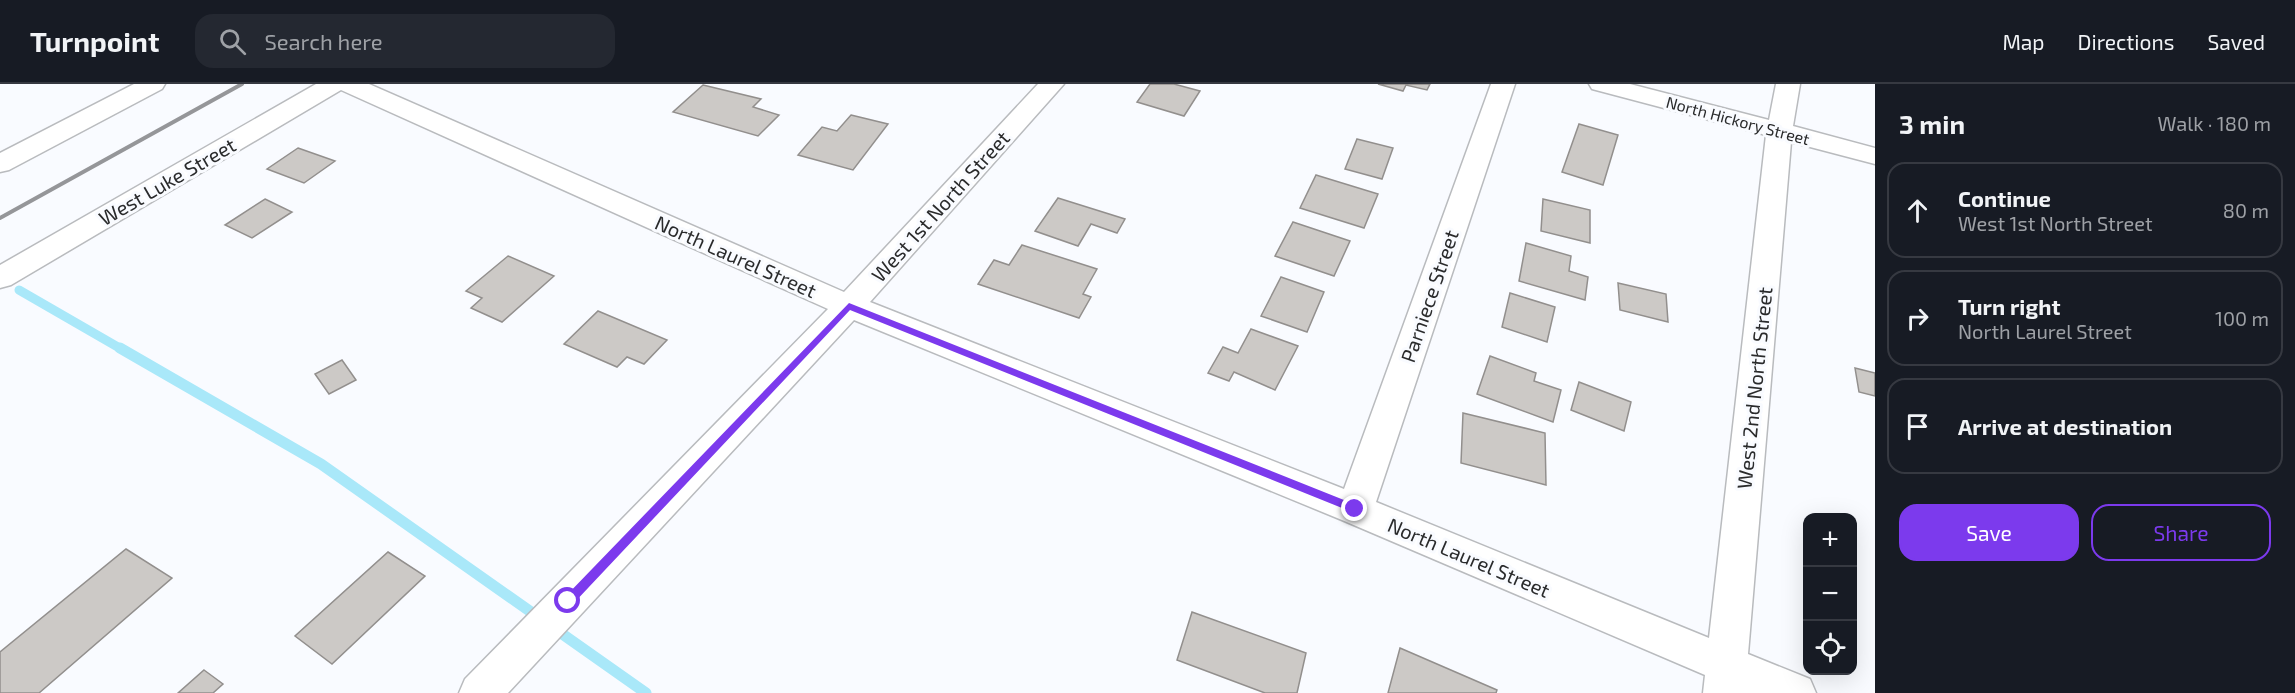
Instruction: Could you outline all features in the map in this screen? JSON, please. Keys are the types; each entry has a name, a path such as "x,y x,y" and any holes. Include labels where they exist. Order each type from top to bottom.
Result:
{"street":[{"path":"0,164 153,84"},
{"name":"West Luke Street","path":"0,278 334,84"},
{"name":"North Laurel Street","path":"348,84 849,306 1355,509 1726,679 1795,693"},
{"name":"West 1st North Street","path":"480,693 849,306 1052,84"},
{"name":"Parniece Street","path":"1355,509 1503,84"},
{"name":"North Hickory Street","path":"1601,84 1875,156"},
{"name":"West 2nd North Street","path":"1726,679 1779,131 1788,84"}],"building":[{"path":"1150,84 1174,84 1200,91 1184,116 1137,102"},
{"path":"1378,84 1430,84 1427,90 1406,85 1403,91"},
{"path":"703,85 761,99 753,107 779,115 758,136 673,112"},
{"path":"851,115 888,124 853,170 798,155 822,127 837,131"},
{"path":"1579,124 1618,135 1603,185 1562,172"},
{"path":"1357,139 1393,148 1382,179 1345,169"},
{"path":"298,148 335,161 304,183 267,169"},
{"path":"1316,175 1378,194 1364,228 1300,208"},
{"path":"1058,198 1125,219 1117,233 1091,224 1078,246 1035,231"},
{"path":"265,199 292,212 252,238 225,225"},
{"path":"1543,199 1590,210 1590,243 1541,231"},
{"path":"1293,222 1350,241 1334,276 1275,256"},
{"path":"1526,243 1571,256 1569,271 1588,277 1585,300 1519,281"},
{"path":"1022,245 1097,269 1083,294 1091,297 1079,318 978,284 994,260 1009,265"},
{"path":"508,256 554,276 502,322 471,308 482,298 466,291"},
{"path":"1281,277 1324,292 1307,332 1261,316"},
{"path":"1618,283 1666,294 1668,322 1620,310"},
{"path":"1510,293 1555,307 1547,342 1502,327"},
{"path":"598,311 667,340 644,364 627,357 617,367 564,344"},
{"path":"1251,329 1298,346 1275,390 1234,372 1229,381 1208,373 1223,347 1238,353"},
{"path":"1490,356 1536,373 1534,381 1561,390 1553,422 1477,394"},
{"path":"342,360 356,380 329,394 315,374"},
{"path":"1855,368 1875,373 1875,396 1859,392"},
{"path":"1579,382 1631,402 1624,431 1571,410"},
{"path":"1463,413 1545,433 1546,485 1461,463"},
{"path":"126,549 172,578 39,693 0,693 0,652"},
{"path":"388,552 425,576 332,664 295,636"},
{"path":"1192,612 1306,653 1297,693 1265,693 1177,660"},
{"path":"1400,648 1497,690 1496,693 1388,693"},
{"path":"204,670 223,684 213,693 178,693"}],"waterway":[{"path":"19,290 123,350"},
{"path":"120,348 321,464 646,693"}],"railway":[{"path":"0,218 242,84"}],"route":[{"path":"568,601 849,306 1355,509"}]}
